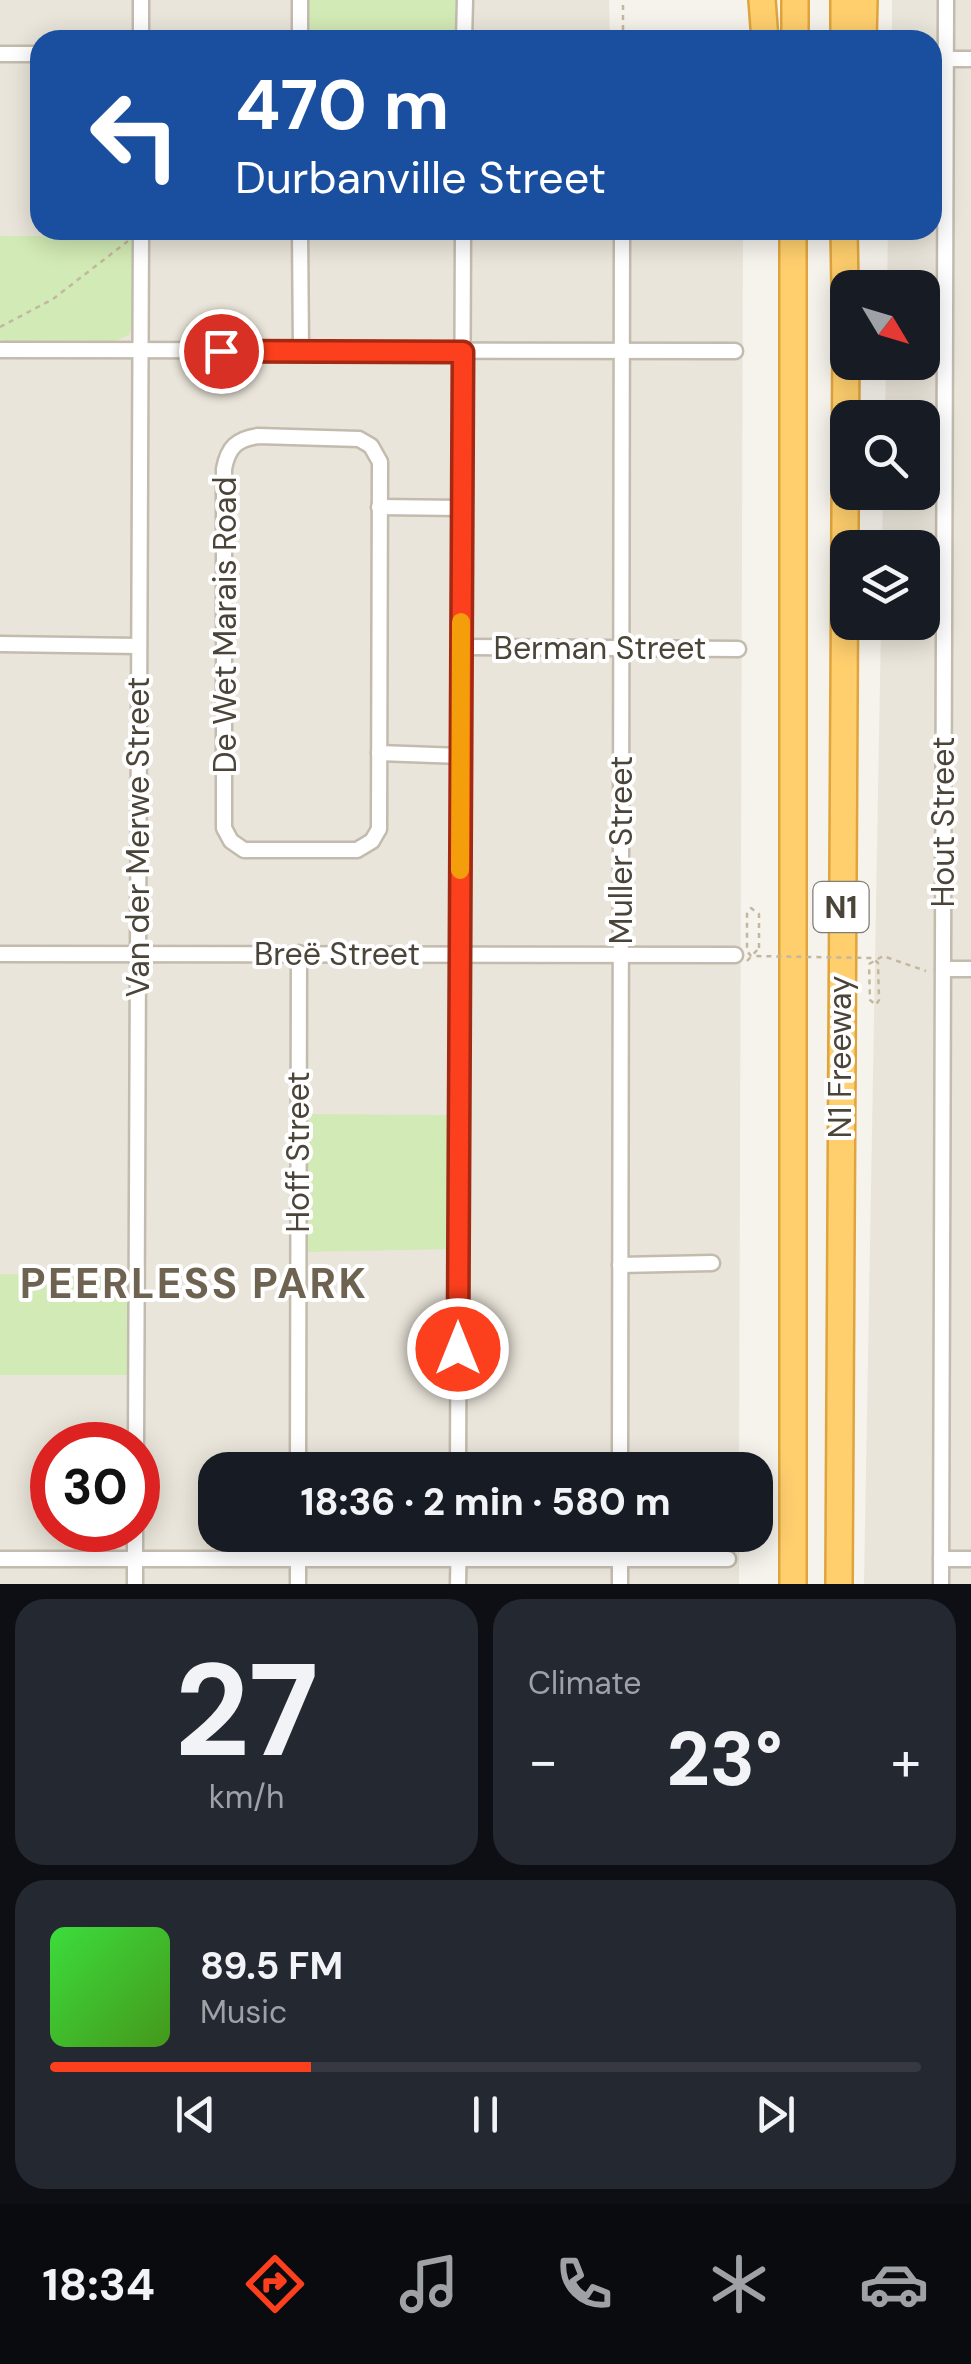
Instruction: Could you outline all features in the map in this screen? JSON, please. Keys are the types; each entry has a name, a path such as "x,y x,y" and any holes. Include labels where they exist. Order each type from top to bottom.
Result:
{"highway":[{"path":"762,0 764,30"},
{"path":"795,0 795,30"},
{"path":"844,0 844,30"},
{"path":"862,30 864,0"},
{"path":"779,240 786,346 793,380"},
{"name":"N1 Freeway","path":"793,240 793,1584"},
{"name":"N1 Freeway","path":"844,240 845,270"},
{"path":"856,270 857,240"},
{"name":"N1 Freeway","path":"839,1584 847,380"}],"street":[{"path":"141,0 141,30"},
{"path":"300,0 300,30"},
{"path":"464,30 465,0"},
{"name":"Hout Street","path":"941,1584 946,0"},
{"path":"0,54 30,54"},
{"path":"946,59 971,59"},
{"name":"Van der Merwe Street","path":"136,1422 141,240"},
{"path":"300,240 300,351"},
{"path":"458,1452 464,240"},
{"name":"Muller Street","path":"620,1452 622,240"},
{"path":"0,350 735,351"},
{"name":"De Wet Marais Road","path":"258,436 359,439 371,446 379,458 380,753 379,829 365,847 348,852 244,850 227,836 224,469 228,452 239,440 258,436"},
{"path":"380,507 462,508"},
{"path":"0,644 139,646"},
{"name":"Berman Street","path":"461,648 738,650"},
{"path":"380,753 461,756"},
{"name":"Hoff Street","path":"298,1452 299,953"},
{"name":"Breë Street","path":"0,954 735,955"},
{"path":"943,969 971,969"},
{"path":"620,1265 712,1263"},
{"path":"135,1552 135,1584"},
{"path":"298,1552 298,1584"},
{"path":"458,1552 458,1584"},
{"path":"620,1552 620,1584"},
{"path":"0,1559 728,1558"},
{"path":"941,1559 971,1559"}],"path":[{"path":"623,0 623,30"},
{"path":"0,328 53,298 129,240"},
{"path":"760,948 759,914 751,908 747,914 747,951 751,956 877,960 876,1005 870,1000 869,964 882,956 924,972 943,969"}],"shaded area":[{"path":"0,0 301,0 301,30 30,30 30,240 743,240 739,1452 198,1452 198,1552 739,1552 739,1584 0,1584"},
{"path":"466,0 609,0 610,30 466,30"},
{"path":"892,0 971,0 971,1584 864,1584 881,640 940,640 940,530 882,530 883,510 940,510 940,400 885,400 886,380 940,380 940,270 887,270 888,240 942,240 942,30 892,30"}],"green space":[{"path":"307,0 457,0 457,30 306,30"},
{"path":"0,236 30,236 30,240 133,240 129,335 114,342 0,339"},
{"path":"304,1114 453,1115 453,1249 304,1252"},
{"path":"0,1274 129,1275 127,1375 0,1375"}],"slow traffic":[{"path":"460,870 461,622"}],"district":[{"name":"PEERLESS PARK","path":"194,1283"}],"route":[{"path":"221,351 463,352 458,1349"}]}
